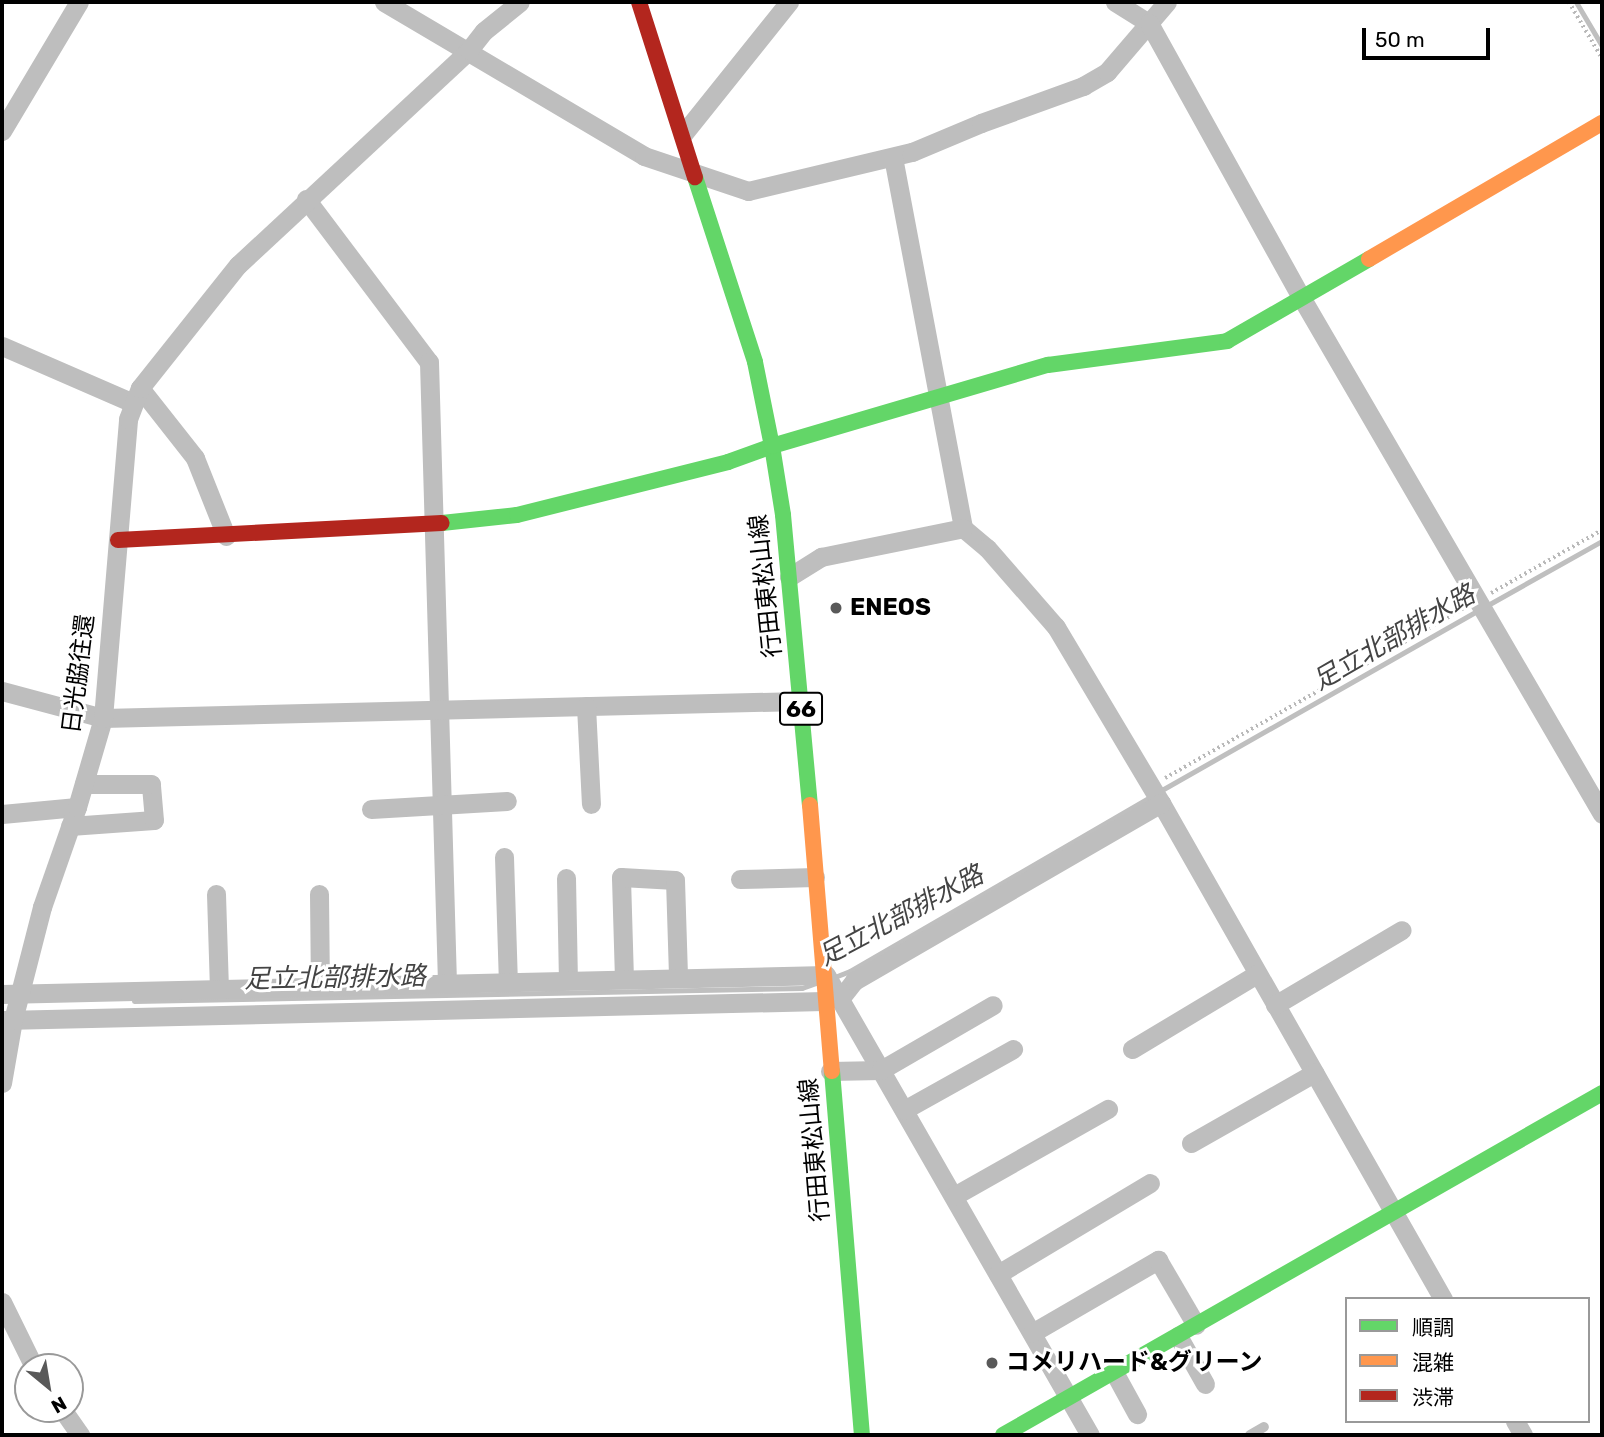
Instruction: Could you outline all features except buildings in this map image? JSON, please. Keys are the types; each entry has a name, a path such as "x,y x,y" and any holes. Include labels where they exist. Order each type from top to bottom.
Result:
{"street":[{"path":"2,130 79,2"},
{"path":"384,2 644,156 748,191 893,157 1083,86 1107,72 1167,2"},
{"path":"137,396 237,265 469,50 484,31 520,2"},
{"name":"行田東松山線","path":"639,2 697,173 755,362 772,446 801,701 822,975"},
{"path":"684,133 789,2"},
{"path":"1115,2 1149,23 1301,297 1602,814"},
{"path":"118,540 432,524 517,515 715,466 772,446 1048,365 1227,341 1602,123"},
{"path":"893,157 962,528 987,548 1056,626 1442,1297"},
{"path":"306,199 429,362 447,982"},
{"path":"2,346 137,396 195,458 226,536"},
{"name":"日光脇往還","path":"2,1083 11,994 71,827 103,719 128,419 137,396"},
{"path":"789,577 821,557 962,528"},
{"path":"2,691 103,719 801,701"},
{"path":"586,706 591,804"},
{"path":"71,827 155,820 151,784 84,784"},
{"path":"7,1020 832,1000 854,981 1155,795"},
{"path":"371,809 507,801"},
{"path":"2,814 77,807"},
{"path":"504,857 508,981"},
{"path":"624,979 621,877 675,880 678,978"},
{"path":"740,879 815,877"},
{"path":"566,878 568,980"},
{"path":"216,894 219,989"},
{"path":"319,894 320,987"},
{"path":"1275,1005 1402,930"},
{"path":"1132,1049 1257,974"},
{"path":"11,994 826,975 832,1000 881,1070 1090,1435"},
{"name":"行田東松山線","path":"832,1000 830,1071 862,1435"},
{"path":"830,1071 881,1070 993,1005"},
{"path":"904,1110 1013,1049"},
{"path":"1191,1143 1314,1073"},
{"path":"1003,1435 1602,1093"},
{"path":"954,1196 1108,1109"},
{"path":"998,1274 1150,1184"},
{"path":"1032,1333 1158,1260 1196,1325"},
{"path":"2,1302 27,1353"},
{"path":"1178,1336 1205,1384"},
{"path":"1114,1372 1137,1414"}],"lane":[{"path":"1250,1435 1264,1427"}],"path":[{"path":"1569,2 1602,58"},
{"path":"1155,795 1478,601 1602,530"}],"waterway":[{"name":"足立北部排水路","path":"1576,2 1602,46"},
{"name":"足立北部排水路","path":"1486,606 1602,541"},
{"name":"足立北部排水路","path":"1160,791 1477,611"},
{"name":"足立北部排水路","path":"832,978 850,971 1152,796"},
{"name":"足立北部排水路","path":"134,1001 802,988 816,983"}],"traffic: fast":[{"path":"695,177 755,362 772,446 783,515 810,805"},
{"path":"442,523 517,515 728,462 772,446 1048,365 1227,341 1369,259"},
{"path":"832,1071 862,1435"},
{"path":"1003,1435 1602,1093"}],"traffic: slow":[{"path":"1369,259 1602,123"},
{"path":"810,805 832,1071"}],"traffic: jam":[{"path":"639,2 695,177"},
{"path":"118,540 442,523"}],"place":[{"name":"ENEOS","path":"836,608"},
{"name":"コメリハード&グリーン","path":"992,1363"}]}
